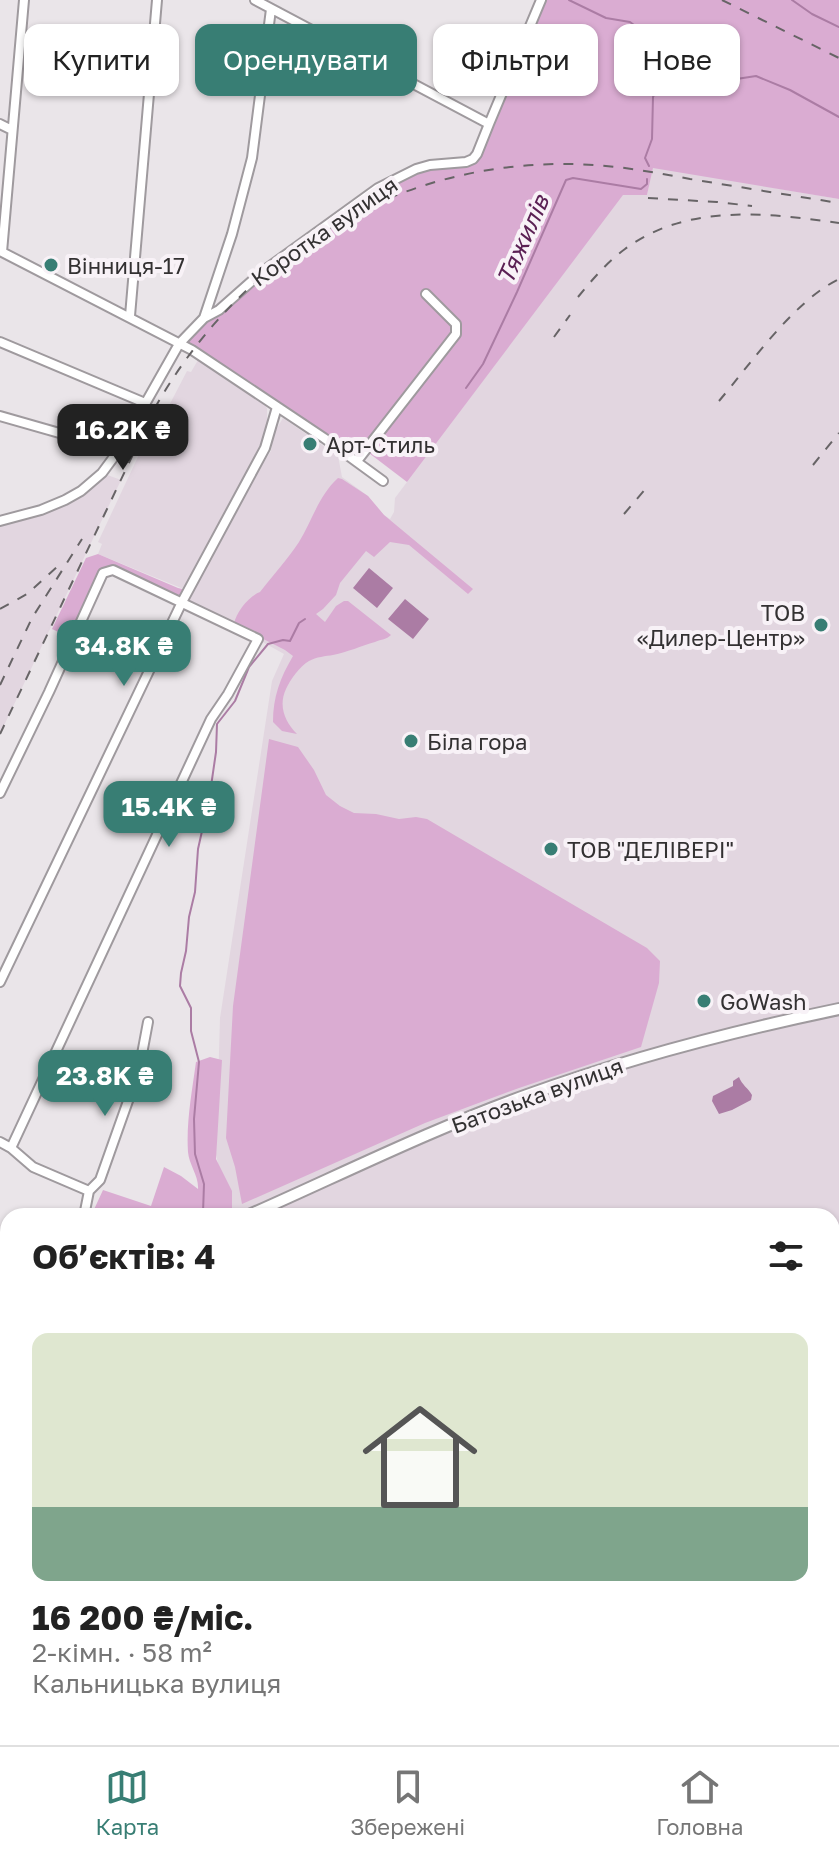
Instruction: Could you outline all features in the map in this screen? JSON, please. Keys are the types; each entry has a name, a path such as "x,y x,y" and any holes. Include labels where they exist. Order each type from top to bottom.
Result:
{"street":[{"path":"24,0 1,253 130,316 215,364 383,481"},
{"path":"130,316 157,0"},
{"path":"255,0 489,124 541,0"},
{"path":"204,318 232,234 252,158 271,9"},
{"path":"0,124 12,130"},
{"name":"Коротка вулиця","path":"0,521 49,507 73,496 102,473 119,450 179,344 204,318 217,312 262,272 378,188 416,169 473,159 489,124"},
{"path":"357,461 456,334 456,324 426,294"},
{"path":"0,342 145,403"},
{"path":"0,982 182,602 265,448 277,407"},
{"path":"0,416 119,450"},
{"path":"0,793 103,573 113,570 258,639 211,719 11,1148"},
{"name":"Батозька вулиця","path":"265,1208 466,1118 528,1094 665,1051 762,1025 839,1009"},
{"path":"86,1208 89,1191 100,1180 139,1070 148,1022"},
{"path":"0,1142 33,1167 89,1191"}],"shaded area":[{"path":"541,0 839,0 839,199 653,168 647,195 623,195 407,482 365,450 350,456 179,344 249,283 378,188 416,169 475,157 501,96 598,96 598,24 531,24"},
{"path":"653,167 839,199 839,1208 229,1208 216,1155 220,1018 272,681 284,654 187,600 271,451 273,435 283,418 338,456 342,477 368,496 390,519 395,498 623,194 647,195"},
{"path":"198,360 263,403 267,408 267,428 186,590 98,554 102,544 98,542 143,446 147,448 187,371 191,372"},
{"path":"102,473 121,480 0,734 0,521 49,507"},
{"path":"338,478 368,496 384,515 473,589 468,594 409,545 390,542 374,557 366,551 340,583 336,595 316,614 325,622 336,606 348,601 391,635 315,659 299,670 288,685 283,702 286,719 297,734 282,731 273,722 278,688 293,656 234,624 244,605 260,592 295,548 321,500"},
{"path":"98,554 186,590 175,596 114,569 102,572 71,638 52,629 86,558"},
{"path":"369,568 393,588 377,608 353,588"},
{"path":"405,599 429,619 413,639 388,619"},
{"path":"269,739 298,747 326,795 340,806 354,813 427,819 647,948 660,961 659,983 641,1047 425,1123 242,1204 226,1138 233,1006"},
{"path":"210,1057 222,1060 216,1159 232,1191 232,1208 95,1208 103,1190 151,1206 164,1167 198,1189 188,1152 196,1062"},
{"path":"739,1077 752,1095 751,1100 719,1114 712,1101 713,1096 733,1086 733,1081"}],"waterway":[{"name":"Тяжилів","path":"569,0 606,18 630,22 666,46 669,59 653,97 652,139 645,158 649,166"},
{"path":"792,0 839,27"},
{"path":"740,78 756,76 790,90 839,117"},
{"name":"Тяжилів","path":"466,388 483,364 566,180 573,178 641,189 647,184 647,179"},
{"name":"Тяжилів","path":"203,1208 204,1184 195,1154 194,1119 199,1062 191,1031 191,1008 180,986 195,892 198,849 216,752 217,724 235,701 249,667 268,644 290,641 299,623 305,619"}],"railway":[{"path":"722,0 839,58"},
{"path":"0,734 156,406 193,350 237,300 286,257 340,222 399,194 461,175 526,165 618,167 839,203"},
{"path":"648,198 752,206"},
{"path":"578,297 625,249 649,234 674,224 728,215 784,216 839,223"},
{"path":"719,401 790,317 822,289 839,279"},
{"path":"554,337 570,315"},
{"path":"813,465 839,433"},
{"path":"624,514 648,486"},
{"path":"0,685 32,618 82,539"},
{"path":"0,609 27,594 57,567"}],"place":[{"name":"Вінниця-17","path":"51,265"},
{"name":"Арт-Стиль","path":"310,444"},
{"name":"ТОВ «Дилер-Центр»","path":"821,625"},
{"name":"Біла гора","path":"411,741"},
{"name":"ТОВ \"ДЕЛІВЕРІ\"","path":"551,849"},
{"name":"GoWash","path":"704,1001"}]}
